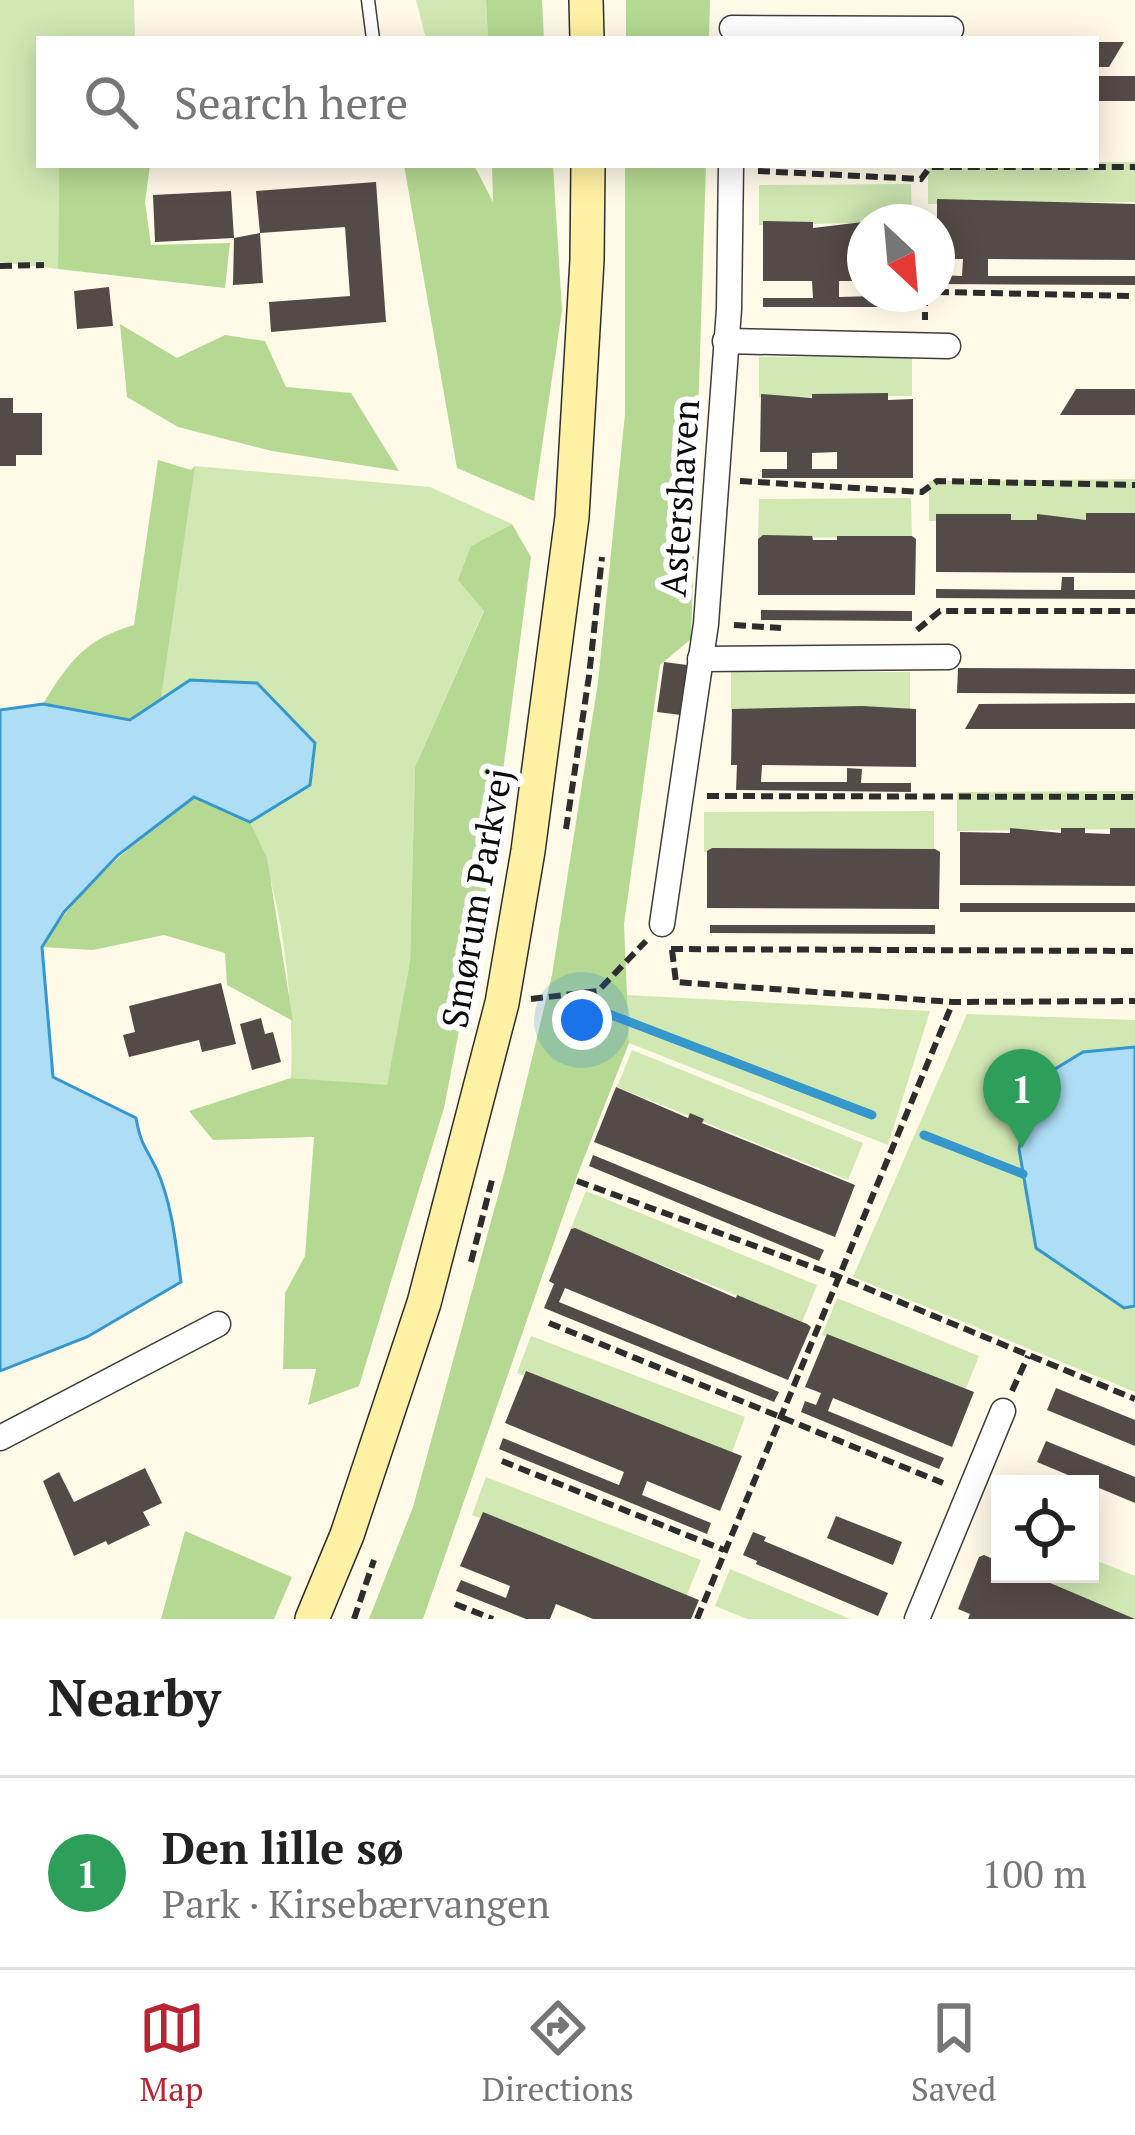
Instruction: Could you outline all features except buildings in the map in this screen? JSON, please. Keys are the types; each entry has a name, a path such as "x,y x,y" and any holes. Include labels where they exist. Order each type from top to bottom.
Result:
{"street":[{"path":"586,0 587,36"},
{"path":"732,0 732,33 951,29"},
{"name":"Smørum Parkvej","path":"312,1619 347,1534 424,1303 502,1003 528,851 572,518 588,168"},
{"name":"Astershaven","path":"662,924 706,624 729,310 730,168"},
{"path":"725,341 948,346"},
{"path":"700,659 948,657"},
{"path":"0,1438 218,1324"},
{"path":"917,1619 1003,1411"}],"lane":[{"path":"368,0 373,36"}],"path":[{"path":"1099,167 1135,167"},
{"path":"746,168 921,179 929,168"},
{"path":"0,266 44,265"},
{"path":"955,292 1135,296"},
{"path":"718,480 922,491 937,481 1135,485"},
{"path":"911,636 940,611 1135,611"},
{"path":"706,624 797,629"},
{"path":"682,796 1135,797"},
{"path":"502,1003 598,991 662,924 672,950 676,982 953,1002 1135,1000"},
{"path":"672,950 1135,951"},
{"path":"697,1619 953,1002"},
{"path":"577,1181 837,1276 1135,1400"},
{"path":"549,1323 969,1494"},
{"path":"1003,1411 1028,1356"},
{"path":"502,1461 724,1550"},
{"path":"455,1604 493,1619"}],"green space":[{"path":"0,0 134,0 135,36 36,36 36,168 59,168 58,269 0,262"},
{"path":"416,0 486,0 488,36 425,36"},
{"path":"486,0 542,0 544,36 488,36"},
{"path":"626,0 710,0 709,36 626,36"},
{"path":"1135,162 1135,202 928,204 928,168 1099,168 1099,163"},
{"path":"59,168 150,168 145,202 151,245 230,243 225,288 58,269"},
{"path":"405,168 476,168 493,202 492,168 553,168 562,310 534,501 457,468"},
{"path":"625,168 706,168 691,639 660,665 624,924 629,1043 577,1176 423,1619 369,1619 413,1507 505,1170 552,975 598,682 625,414"},
{"path":"911,184 912,204 847,204 847,223 759,225 759,185"},
{"path":"120,324 177,358 225,335 265,341 286,387 351,393 399,471 272,451 178,427 127,397"},
{"path":"912,356 912,396 759,397 759,357"},
{"path":"158,460 191,470 195,466 155,738 43,704 80,654 103,637 134,625"},
{"path":"195,466 430,487 512,524 471,546 484,610 415,767 410,961 387,1086 291,1078 284,947 271,881 250,822 310,786 157,701"},
{"path":"1135,479 1135,519 929,521 929,481"},
{"path":"911,498 912,537 758,538 759,499"},
{"path":"512,524 531,557 490,871 444,1108 359,1386 308,1405 316,1369 283,1369 285,1293 305,1256 314,1137 213,1140 189,1111 291,1078 387,1085 410,961 415,767 484,611 458,580 471,546"},
{"path":"731,672 910,672 910,712 731,712"},
{"path":"1135,791 1135,829 957,831 957,792"},
{"path":"195,796 250,822 267,858 293,1021 227,985 225,953 164,935 93,950 42,947 92,883"},
{"path":"934,811 934,850 704,852 704,812"},
{"path":"627,995 930,1011 888,1145 629,1043"},
{"path":"967,1014 1135,1020 1135,1392 853,1277"},
{"path":"632,1050 863,1143 848,1180 617,1087"},
{"path":"586,1191 817,1285 802,1322 571,1228"},
{"path":"837,1298 979,1356 964,1393 822,1335"},
{"path":"531,1336 745,1417 731,1455 517,1373"},
{"path":"486,1477 701,1560 686,1597 472,1515"},
{"path":"185,1531 292,1577 274,1619 161,1619"},
{"path":"1099,1562 1135,1576 1135,1619 1041,1583 1099,1583"},
{"path":"730,1569 850,1619 747,1619 715,1606"}],"water":[{"path":"190,680 257,683 315,743 310,785 250,822 194,797 118,855 64,912 42,947 53,1077 136,1118 166,1197 181,1282 87,1337 0,1371 0,710 43,704 130,720"},
{"path":"1135,1047 1135,1306 1124,1308 1036,1248 1019,1149 1032,1083 1083,1052"}],"waterway":[{"path":"601,1011 872,1115"},
{"path":"924,1135 1023,1174"}],"place":[{"name":"Den lille sø","path":"1022,1148"}]}
